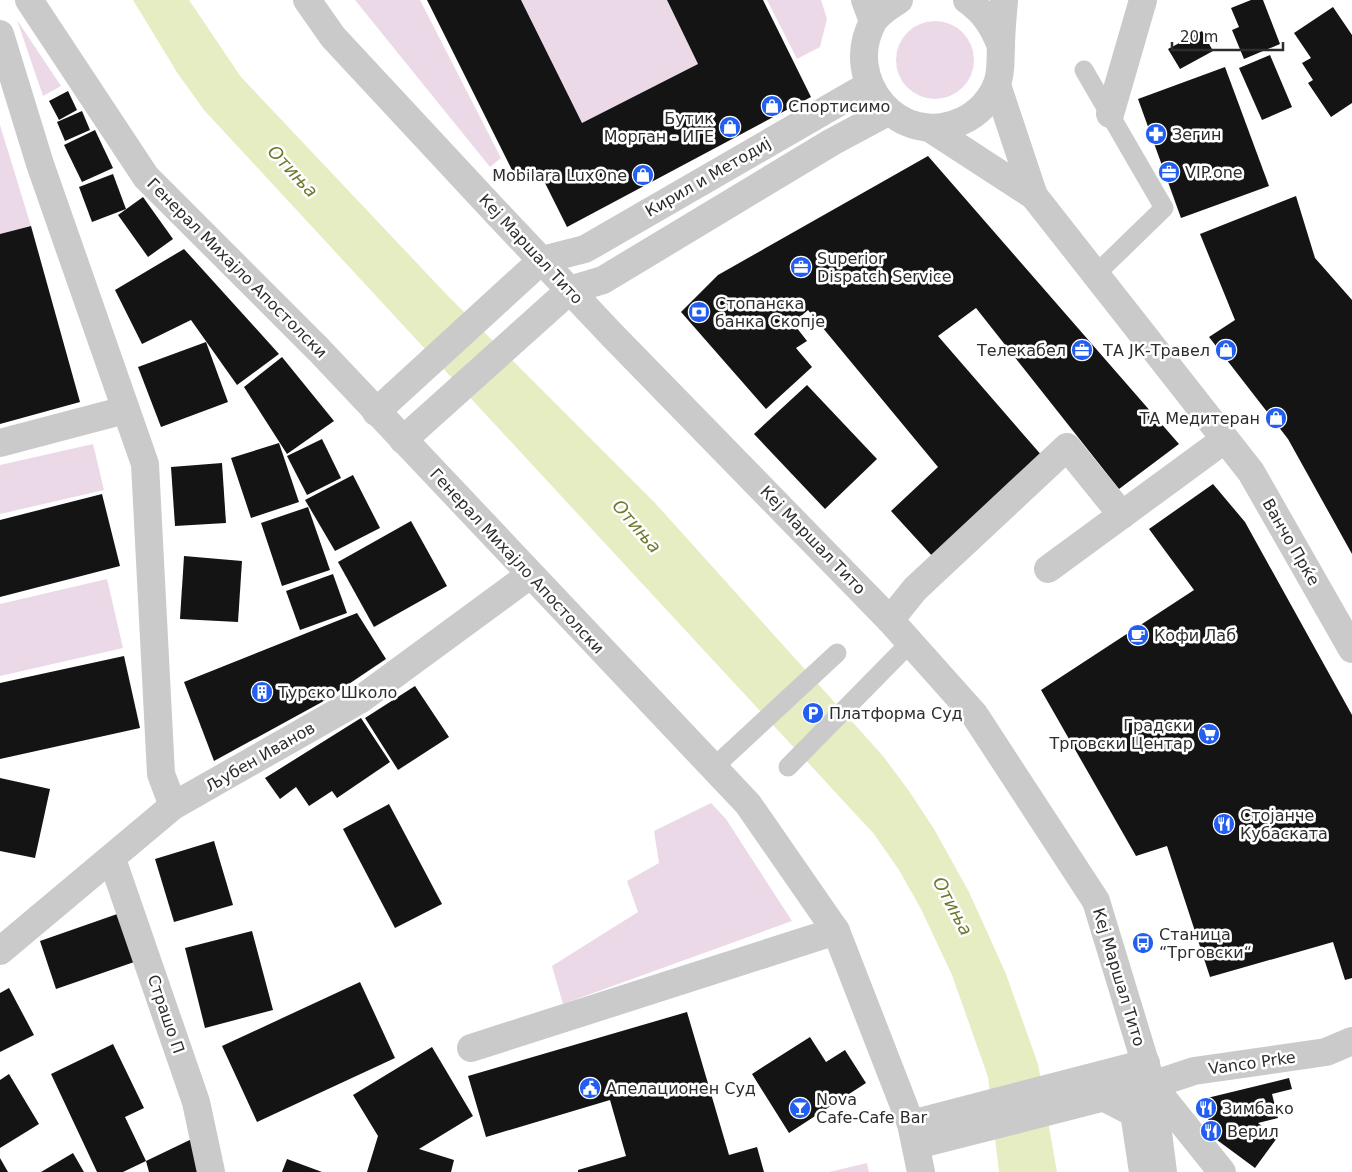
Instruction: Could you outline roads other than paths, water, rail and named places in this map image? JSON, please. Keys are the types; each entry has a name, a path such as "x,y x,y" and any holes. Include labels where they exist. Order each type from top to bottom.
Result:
{"street":[{"name":"Генерал Михајло Апостолски","path":"29,0 146,177 319,350 748,804 836,931 914,1135 921,1172"},
{"name":"Кеј Маршал Тито","path":"307,0 333,37 570,290 890,620 909,644 974,714 1096,901 1149,1074 1161,1160"},
{"path":"899,0 869,11 865,65 869,85 877,100 888,112 909,124 932,129 952,126 972,117 987,103 997,85 1002,66 1000,46 1004,0"},
{"path":"967,0 981,10 994,27 1000,46"},
{"path":"1110,114 1143,0"},
{"path":"0,34 40,164 145,464 161,774 174,806"},
{"name":"Кирил и Методиј","path":"542,260 585,249 869,85"},
{"path":"997,85 1034,196"},
{"name":"Кирил и Методиј","path":"570,290 603,280 832,142 888,112"},
{"path":"932,129 1034,196"},
{"name":"Ванчо Прќе","path":"1034,196 1251,472 1352,649"},
{"path":"513,229 585,249"},
{"path":"376,412 542,260"},
{"path":"603,280 614,336"},
{"path":"403,440 570,290"},
{"path":"0,443 125,410"},
{"path":"1048,569 1224,440"},
{"path":"890,620 915,590 1067,447 1122,515"},
{"name":"Љубен Иванов","path":"0,951 174,806 361,698 530,575"},
{"name":"Страшо П","path":"112,858 196,1102 211,1172"},
{"path":"471,1048 836,931"},
{"name":"Vanco Prke","path":"914,1135 1092,1093 1149,1074 1194,1071 1326,1052 1352,1041"},
{"path":"1149,1074 1201,1147 1222,1172"},
{"path":"1092,1093 1134,1114 1142,1172"},
{"path":"1161,1160 1201,1147"}],"lane":[{"path":"1084,70 1164,208 1095,276"},
{"path":"788,767 909,644"},
{"path":"713,768 837,653"}],"water":[{"name":"Отиња","path":"133,0 189,0 241,77 448,296 656,504 883,756 934,829 969,892 1006,974 1038,1064 1057,1172 999,1172 988,1077 952,975 921,909 899,870 874,834 204,110 178,74"}],"place":[{"name":"Спортисимо","path":"772,106"},
{"name":"Бутик Морган - ИГЕ","path":"730,127"},
{"name":"Зегин","path":"1156,134"},
{"name":"VIP.one","path":"1169,172"},
{"name":"Mobilara LuxOne","path":"643,175"},
{"name":"Superior Dispatch Service","path":"801,267"},
{"name":"Стопанска банка Скопје","path":"699,312"},
{"name":"Телекабел","path":"1082,350"},
{"name":"ТА ЈК-Травел","path":"1226,350"},
{"name":"ТА Медитеран","path":"1276,418"},
{"name":"Кофи Лаб","path":"1138,635"},
{"name":"Турско Школо","path":"262,692"},
{"name":"Платформа Суд","path":"813,713"},
{"name":"Градски Трговски Центар","path":"1209,734"},
{"name":"Стојанче Кубаската","path":"1224,824"},
{"name":"Станица “Трговски“","path":"1143,943"},
{"name":"Апелационен Суд","path":"590,1088"},
{"name":"Nova Cafe-Cafe Bar","path":"800,1108"},
{"name":"Зимбако","path":"1206,1108"},
{"name":"Верил","path":"1211,1131"}]}
